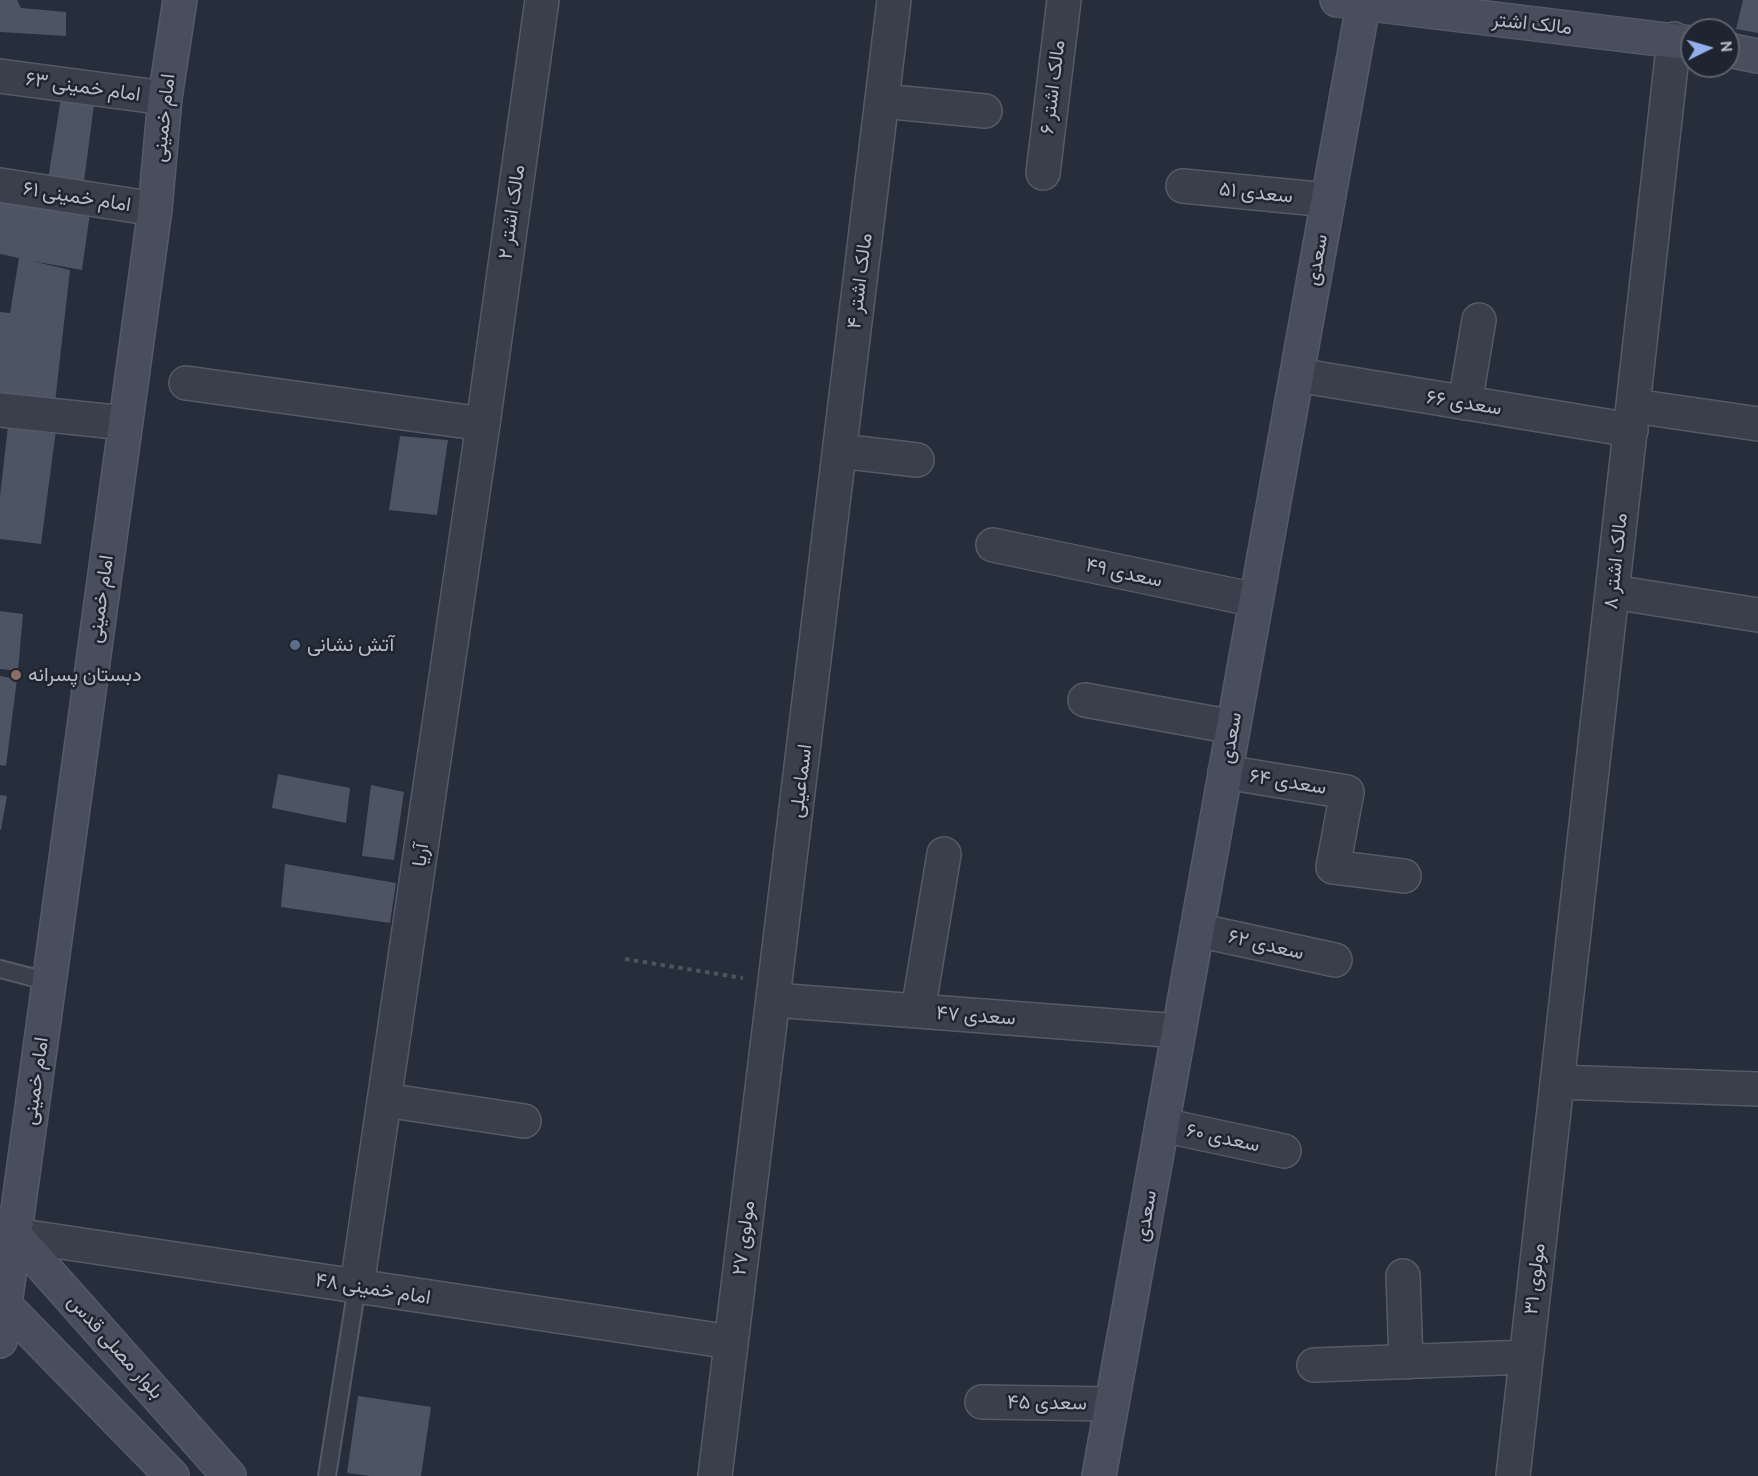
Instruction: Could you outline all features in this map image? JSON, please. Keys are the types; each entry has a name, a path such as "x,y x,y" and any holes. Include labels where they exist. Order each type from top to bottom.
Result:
{"main road":[{"name":"امام خمینی","path":"0,1341 8,1227 50,982 155,209 165,98 180,0"},
{"name":"مالک اشتر","path":"1355,1 1462,8 1680,41"},
{"name":"سعدی","path":"1099,1476 1328,200 1355,1"},
{"path":"1740,52 1758,56"},
{"name":"بلوار مصلی قدس","path":"8,1227 229,1476"},
{"path":"3,1303 172,1476"}],"street":[{"name":"مالک اشتر ۲","path":"483,424 542,0"},
{"name":"مالک اشتر ۴","path":"827,563 894,0"},
{"name":"مالک اشتر ۶","path":"1043,173 1064,0"},
{"name":"مالک اشتر ۸","path":"1557,1082 1632,418 1680,63"},
{"name":"امام خمینی ۶۳","path":"0,76 165,98"},
{"path":"882,101 985,111"},
{"name":"امام خمینی ۶۱","path":"0,185 155,209"},
{"name":"سعدی ۵۱","path":"1183,186 1328,200"},
{"path":"1465,403 1479,320"},
{"name":"سعدی ۶۶","path":"1297,375 1465,403 1632,418 1758,424"},
{"path":"186,383 483,424"},
{"path":"0,410 125,423"},
{"name":"آریا","path":"357,1286 483,424"},
{"path":"840,451 917,460"},
{"name":"سعدی ۴۹","path":"993,545 1256,600"},
{"name":"اسماعیلی","path":"775,992 827,563"},
{"path":"1613,591 1758,615"},
{"path":"1085,700 1233,727"},
{"name":"سعدی ۶۴","path":"1225,772 1347,792 1333,867 1404,876"},
{"path":"918,1011 944,854"},
{"name":"سعدی ۶۲","path":"1197,930 1335,960"},
{"name":"سعدی ۴۷","path":"775,992 918,1011 1179,1031"},
{"name":"مولوی ۲۷","path":"715,1476 775,992"},
{"path":"1557,1082 1758,1089"},
{"name":"مولوی ۳۱","path":"1513,1476 1557,1082"},
{"path":"385,1100 524,1121"},
{"name":"سعدی ۶۰","path":"1162,1125 1284,1151"},
{"name":"امام خمینی ۴۸","path":"8,1227 357,1286 731,1342"},
{"path":"1403,1276 1406,1362"},
{"path":"1314,1365 1526,1357"},
{"name":"سعدی ۴۵","path":"982,1402 1112,1404"}],"lane":[{"path":"0,969 50,982"},
{"path":"327,1476 357,1286"}],"path":[{"path":"625,959 775,992"}],"building":[{"path":"0,0 17,0 21,8 66,12 66,36 0,32"},
{"path":"1743,0 1758,0 1758,33 1740,30 1739,18"},
{"path":"62,92 95,97 83,189 47,185"},
{"path":"0,190 90,213 82,270 32,261 70,270 55,403 0,398 0,312 10,313 19,258 0,254"},
{"path":"8,426 56,430 41,544 0,539 0,496"},
{"path":"400,436 448,440 437,515 389,510"},
{"path":"0,611 23,614 18,671 0,669"},
{"path":"0,676 17,679 6,766 0,765"},
{"path":"278,774 350,788 346,823 272,808"},
{"path":"371,785 404,792 394,860 362,856"},
{"path":"0,795 7,796 1,830 0,830"},
{"path":"285,864 396,883 390,923 281,907"},
{"path":"358,1396 431,1407 421,1476 370,1476 347,1473"}],"place":[{"name":"آتش نشانی","path":"295,645"},
{"name":"دبستان پسرانه","path":"16,675"}]}
